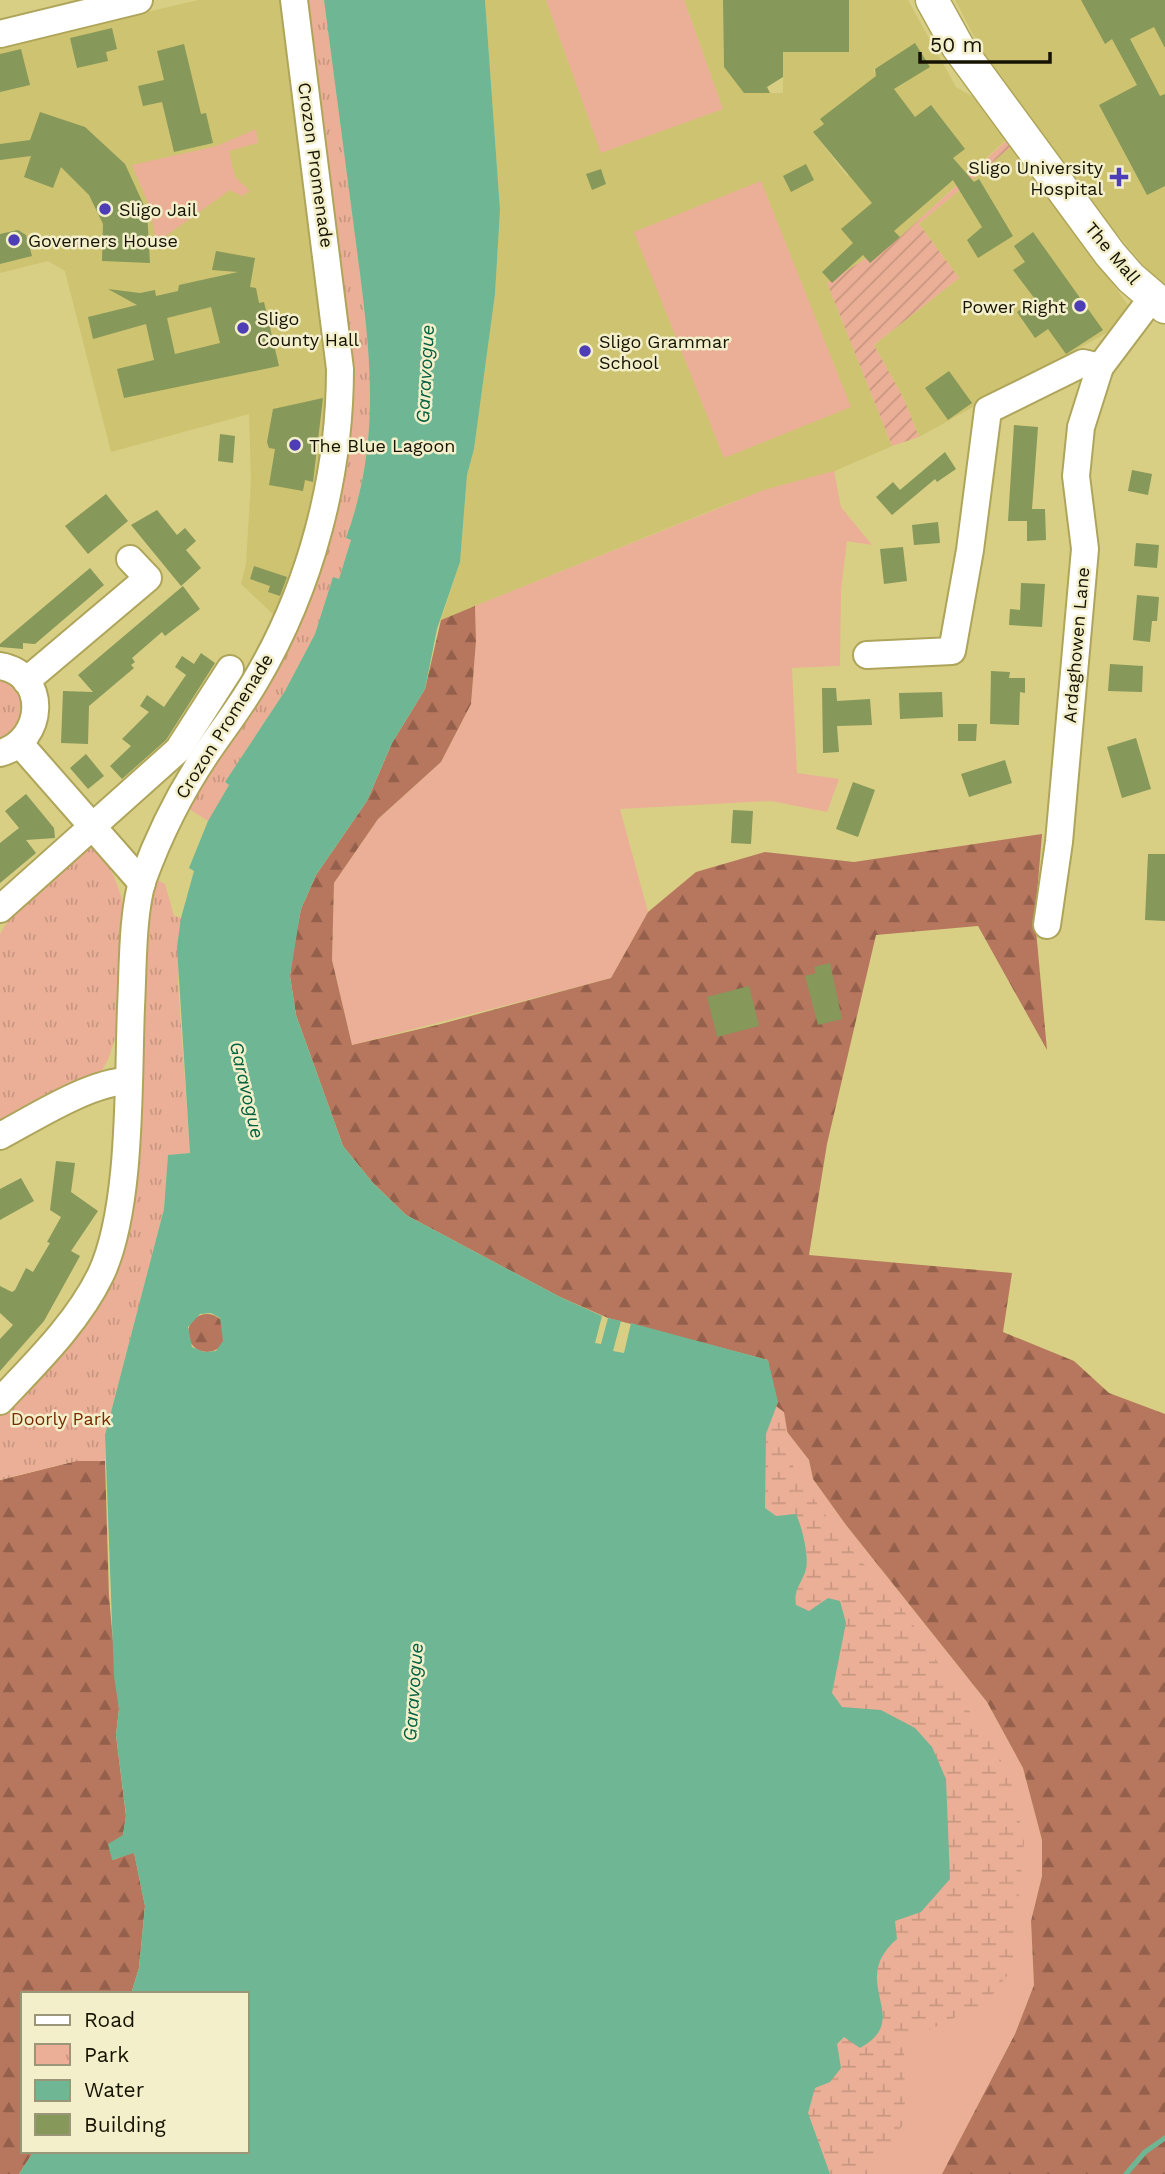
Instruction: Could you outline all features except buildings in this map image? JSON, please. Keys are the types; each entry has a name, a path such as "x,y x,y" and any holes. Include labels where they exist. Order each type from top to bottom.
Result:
{"main road":[{"name":"The Mall","path":"932,0 958,47 1110,254 1159,302"}],"street":[{"path":"0,34 101,4 139,0"},
{"name":"Crozon Promenade","path":"128,1081 134,949 142,883 170,815 206,753 258,677 284,626 301,582 334,469 340,416 340,369 294,0"},
{"name":"Ardaghowen Lane","path":"1047,925 1059,842 1085,549 1076,476 1081,427 1100,367 1159,302"},
{"path":"867,655 952,652 970,550 988,410 1083,363 1100,367"},
{"path":"26,681 148,578 130,559"},
{"path":"0,666 9,667 26,681 36,698 36,716 32,730 10,749 91,825 142,883"},
{"path":"1,908 91,825 140,787 178,750 230,668"},
{"path":"0,1136 93,1090 117,1081 128,1081 117,1214 101,1273 60,1334 0,1401"}],"shaded area":[{"path":"198,0 281,0 298,124 329,397 322,455 309,514 275,616 241,584 246,564 251,480 249,414 111,452 65,271 48,261 0,273 0,47"},
{"name":"Sligo Grammar School","path":"485,0 546,0 601,152 723,109 684,0 723,0 724,67 744,93 783,93 783,52 849,52 849,0 908,0 956,87 975,98 1007,139 900,237 827,283 892,446 828,474 765,490 720,507 441,620 460,562 467,475 474,449 495,294 500,210","holes":["915,44 929,67 888,93 873,70","824,124 860,166 847,176 813,132","965,149 878,209 858,186 886,161"]},
{"name":"Sligo University Hospital","path":"955,0 1165,0 1165,284 1147,269 1107,222 985,57"},
{"path":"1012,146 1128,305 1110,331 919,437 904,399 874,345 959,278 919,224"}],"green space":[{"path":"303,0 324,0 368,345 370,383 366,460 346,538 351,540 339,579 333,578 315,634 285,691 225,782 229,785 208,821 186,807 344,468"},
{"path":"546,0 684,0 723,109 601,153"},
{"path":"256,129 258,143 229,151 235,177 250,191 242,196 230,190 156,243 151,210 132,165 217,146"},
{"path":"1007,140 1012,146 919,224 959,278 874,345 904,399 919,437 892,446 827,283 900,237"},
{"path":"761,181 851,407 724,458 634,232"},
{"path":"834,471 841,507 872,545 847,541 841,590 840,666 792,668 797,773 839,779 827,812 771,801 620,809 648,912 611,978 352,1045 332,960 334,883 378,819 441,762 471,704 476,641 475,606 764,490"},
{"path":"475,606 476,641 471,704 441,762 378,819 334,883 332,960 352,1045 611,978 648,912 696,872 765,852 854,862 1042,834 1035,919 1047,1050 978,926 876,935 827,1144 809,1255 1012,1273 1003,1332 1074,1361 1109,1393 1165,1414 1165,2174 942,2174 1015,2034 1034,1985 1031,1921 1042,1876 1042,1840 1023,1768 987,1702 846,1525 813,1479 809,1460 774,1415 768,1360 608,1318 560,1297 406,1215 373,1183 343,1146 296,1015 290,976 301,909 316,875 367,801 392,743 425,689 441,620"},
{"path":"0,673 19,683 29,714 0,746"},
{"path":"84,840 98,851 108,864 121,896 124,912 123,986 115,1036 102,1070 82,1088 0,1128 0,934 14,911"},
{"name":"Doorly Park","path":"153,878 165,884 174,916 181,918 178,983 190,1153 168,1156 164,1209 105,1435 105,1461 76,1461 0,1480 0,1415 37,1377 96,1300"},
{"path":"207,1314 220,1320 226,1333 220,1346 207,1352 194,1346 188,1333 194,1320"},
{"path":"765,1398 784,1412 794,1472 850,1548 904,1611 999,1756 1013,1788 1024,1842 1012,1969 987,2002 904,2042 905,2122 868,2174 589,2174 842,1707 831,1692 809,1611 796,1605 794,1593 755,1519"},
{"path":"774,1415 809,1460 813,1479 846,1525 987,1702 1023,1768 1042,1840 1042,1876 1031,1921 1034,1985 1015,2034 942,2174 830,2174"},
{"path":"76,1461 105,1461 109,1596 119,1709 116,1735 126,1816 123,1835 113,1860 134,1852 145,1906 139,1968 132,1992 21,1992 21,2153 33,2153 19,2174 0,2174 0,1480"}],"water":[{"name":"Garavogue","path":"324,0 485,0 500,210 495,294 474,449 467,475 460,562 437,629 425,689 392,743 367,801 316,875 301,909 290,976 296,1015 343,1146 373,1183 406,1215 560,1297 602,1316 595,1343 601,1344 608,1318 621,1321 613,1351 624,1353 631,1323 768,1360 778,1402 766,1434 765,1508 776,1516 796,1514 801,1526 807,1563 797,1591 796,1605 809,1611 828,1598 840,1601 846,1623 832,1693 842,1707 881,1710 915,1728 932,1747 946,1779 950,1879 921,1912 895,1921 897,1939 883,1955 877,1970 882,2024 875,2037 860,2048 844,2037 837,2044 841,2068 830,2082 815,2088 808,2113 830,2174 19,2174 33,2153 248,2153 248,1992 132,1992 139,1968 145,1906 134,1853 112,1860 108,1844 123,1835 126,1815 116,1735 119,1709 114,1676 105,1435 164,1209 168,1155 190,1153 177,947 181,918 194,871 189,868 208,821 229,785 225,782 285,691 315,634 333,577 339,579 351,540 346,538 366,460 369,422 368,346","holes":["211,1313 220,1318 223,1341 216,1351 204,1352 192,1347 188,1327 200,1314"]}],"waterway":[{"path":"1126,2174 1145,2152 1165,2138"}],"place":[{"name":"Sligo University Hospital","path":"1119,177"},
{"name":"Sligo Jail","path":"105,209"},
{"name":"Governers House","path":"14,240"},
{"name":"Power Right","path":"1080,306"},
{"name":"Sligo County Hall","path":"243,328"},
{"name":"Sligo Grammar School","path":"585,351"},
{"name":"The Blue Lagoon","path":"295,445"}]}
